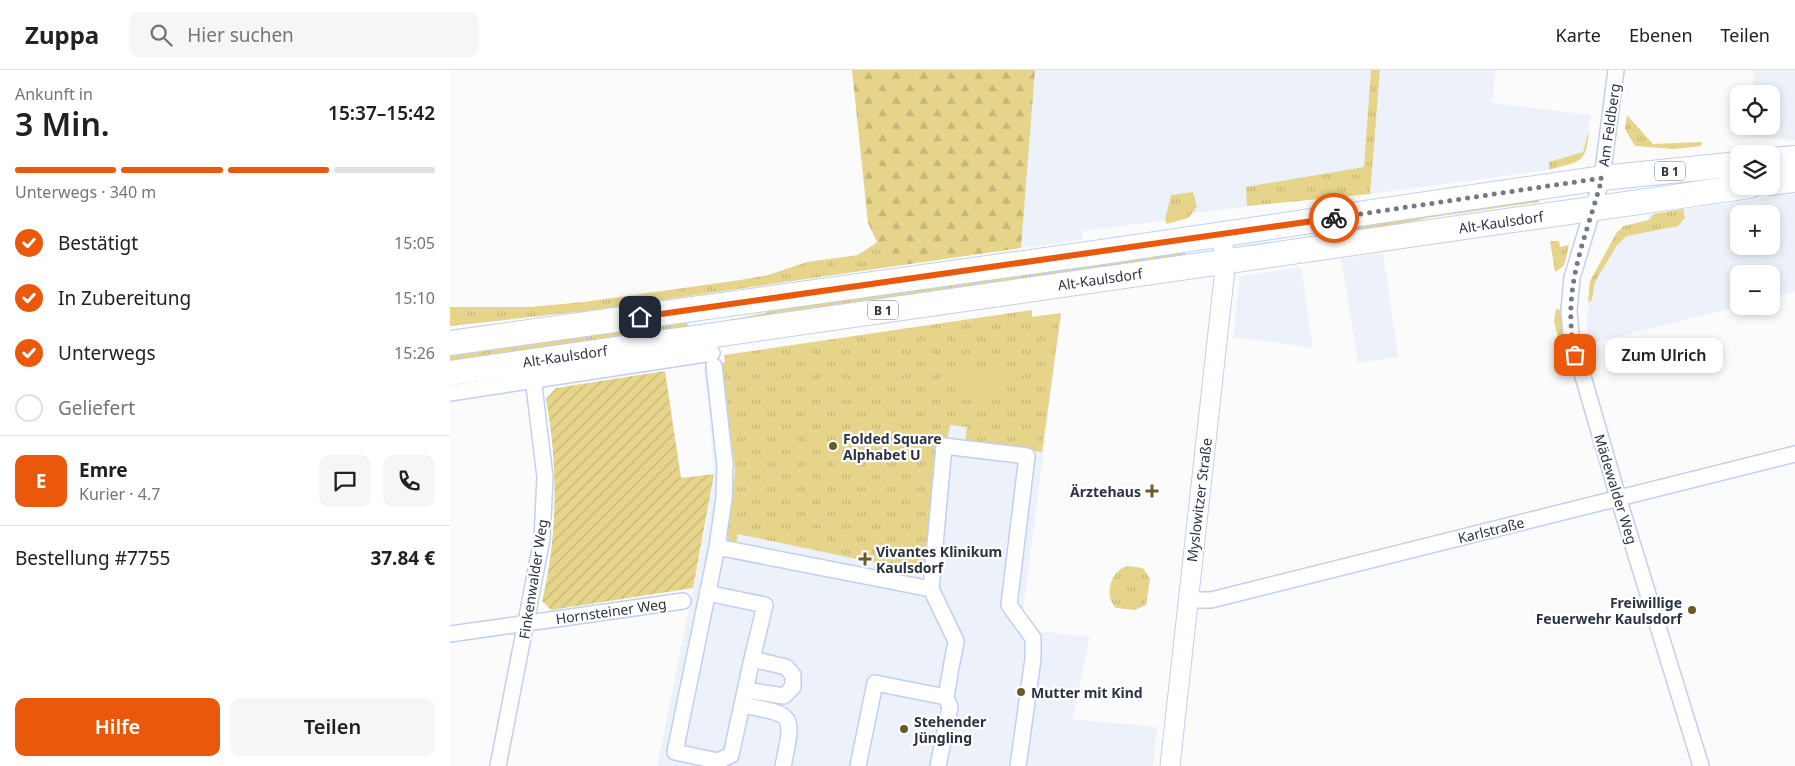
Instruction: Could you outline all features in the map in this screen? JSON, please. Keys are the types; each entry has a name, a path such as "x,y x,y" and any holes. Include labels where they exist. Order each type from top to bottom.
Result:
{"main road":[{"path":"1780,159 1795,158"},
{"name":"Alt-Kaulsdorf","path":"450,343 1602,178 1730,165"},
{"path":"1780,182 1795,180"},
{"name":"Alt-Kaulsdorf","path":"450,373 532,371 1226,260 1730,189"}],"street":[{"name":"Am Feldberg","path":"1594,208 1602,178 1616,70"},
{"name":"Mädewalder Weg","path":"1594,208 1572,278 1569,310 1571,335 1618,497 1702,766"},
{"name":"Myslowitzer Straße","path":"1170,766 1226,260 1220,234"},
{"name":"Alt-Kaulsdorf","path":"450,393 532,371 713,360 724,465 724,498 717,548"},
{"name":"Finkenwalder Weg","path":"498,766 528,622 542,539 545,478 532,371"},
{"path":"938,766 950,707 946,697 956,641 931,590 944,446 1027,456 1009,605 1033,638 1033,659 1018,766"},
{"name":"Karlstraße","path":"1188,600 1211,600 1795,454"},
{"path":"707,593 764,604 731,755 718,761 675,752 707,593 717,548 931,590"},
{"name":"Hornsteiner Weg","path":"450,634 683,601"},
{"path":"744,697 780,697 790,692 794,684 793,675 786,667 752,659"},
{"path":"858,766 876,683 946,697"},
{"path":"744,697 779,712 788,719 791,732 783,766"}],"shaded area":[{"path":"1035,70 1496,70 1492,103 1591,115 1583,152 1549,162 1549,170 1370,194 1325,197 1194,213 1191,217 1083,231 1082,240 1021,248"},
{"path":"1754,70 1795,70 1795,140 1747,137 1747,135 1780,135 1780,85 1753,85"},
{"path":"1795,194 1795,291 1780,295 1780,265 1730,265 1730,308 1590,344 1587,326 1590,281 1617,232 1624,226 1648,220 1649,214"},
{"path":"1383,253 1398,357 1358,363 1341,259"},
{"path":"1301,267 1313,348 1233,337 1240,276"},
{"name":"Vivantes Klinikum Kaulsdorf","path":"1061,313 1021,629 1090,637 1072,719 1157,727 1153,766 657,766 705,530 714,474 703,366"}],"green space":[{"path":"852,70 1035,70 1021,248 889,267 868,223"},
{"path":"1371,70 1380,70 1370,194 1247,206 1246,187 1364,167"},
{"path":"1627,115 1653,144 1702,142 1701,146 1674,149 1635,146 1625,129"},
{"path":"1589,129 1584,155 1575,162 1549,170 1549,162 1583,152"},
{"path":"1193,192 1197,207 1188,218 1167,224 1165,220 1171,195"},
{"path":"1539,197 1539,202 1426,218 1375,232 1317,240 1315,235 1377,221"},
{"path":"1683,209 1685,218 1678,226 1627,236 1617,245 1595,282 1592,300 1588,302 1590,281 1617,232 1624,226 1649,220 1654,214"},
{"path":"879,241 889,267 586,311 450,326 450,307 530,307 584,302 740,280 768,275 807,262 858,255"},
{"path":"1550,241 1559,241 1560,247 1569,245 1564,266 1555,272"},
{"path":"1185,248 1186,258 719,325 729,320 765,313 787,305"},
{"path":"1556,309 1560,310 1564,339 1559,341 1554,322"},
{"path":"1032,310 1032,317 1061,313 1042,452 965,442 967,427 950,425 928,557 914,571 738,534 736,544 727,542 735,471 722,363 725,362 724,355"},
{"path":"683,320 691,327 450,365 450,351"},
{"path":"963,365 1005,371 1001,401 959,395"},
{"path":"665,371 681,478 714,474 693,588 551,610 542,601 551,551 555,500 553,449 546,399 556,388"},
{"path":"1127,566 1143,568 1150,579 1146,605 1135,610 1116,608 1110,597 1113,578 1121,568"}],"way so far":[{"path":"1334,218 1602,178 1572,278 1569,310 1575,355"}],"place":[{"name":"Zum Ulrich","path":"1575,355"},
{"name":"Folded Square Alphabet U","path":"833,446"},
{"name":"Ärztehaus","path":"1152,491"},
{"name":"Vivantes Klinikum Kaulsdorf","path":"865,559"},
{"name":"Freiwillige Feuerwehr Kaulsdorf","path":"1692,610"},
{"name":"Mutter mit Kind","path":"1021,692"},
{"name":"Stehender Jüngling","path":"904,729"}],"route":[{"path":"640,317 1334,218"}]}
